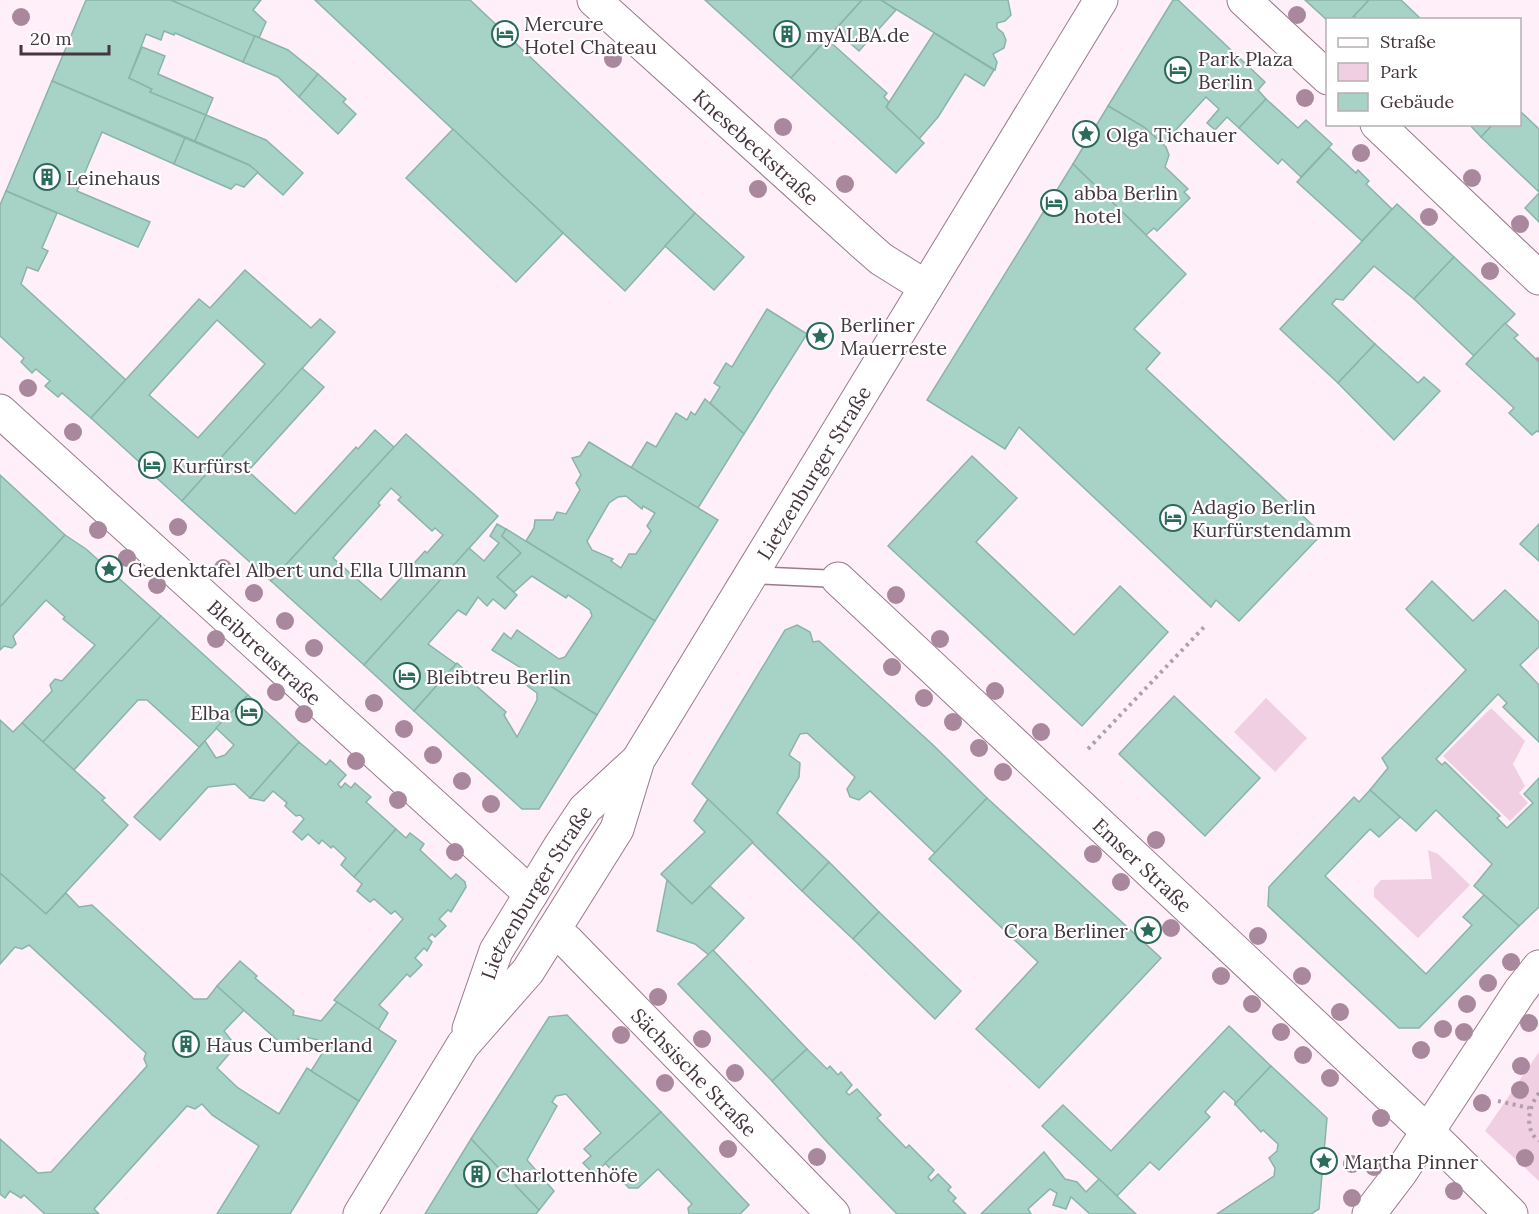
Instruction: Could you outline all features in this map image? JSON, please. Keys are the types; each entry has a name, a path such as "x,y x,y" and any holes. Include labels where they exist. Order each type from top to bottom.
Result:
{"street":[{"name":"Knesebeckstraße","path":"594,0 881,259 926,287"},
{"name":"Lietzenburger Straße","path":"360,1214 463,1045 528,971 617,829 638,760 1101,0"},
{"path":"1244,0 1326,76"},
{"path":"1379,126 1539,278"},
{"name":"Bleibtreustraße","path":"0,411 531,894"},
{"name":"Emser Straße","path":"838,579 1427,1131 1512,1214"},
{"name":"Lietzenburger Straße","path":"463,1045 496,951 531,894 585,809 638,760"},
{"name":"Sächsische Straße","path":"553,931 567,940 833,1214"},
{"path":"1370,1214 1520,991 1539,967"}],"lane":[{"name":"Emser Straße","path":"750,575 838,579"}],"path":[{"path":"1088,749 1204,626"},
{"path":"1539,1095 1529,1108 1530,1125 1535,1138 1539,1141"},
{"path":"1498,1101 1529,1108"}],"green space":[{"path":"1266,698 1307,738 1275,772 1234,732"},
{"path":"1491,708 1525,741 1513,764 1525,786 1519,793 1528,803 1510,821 1443,756"},
{"path":"1428,850 1438,854 1470,885 1418,938 1374,897 1374,888 1381,880 1432,879"},
{"path":"1539,1052 1539,1181 1485,1131"}],"building":[{"path":"86,0 171,0 255,36 243,62 175,33 174,35 164,31 161,40 146,34 129,78 152,89 150,92 206,115 195,141 52,81"},
{"path":"171,0 261,0 253,10 266,22 259,38"},
{"path":"315,0 470,0 695,213 625,291"},
{"name":"myALBA.de","path":"705,0 862,0 791,78"},
{"path":"862,0 881,0 896,10 859,51 835,30"},
{"path":"881,0 1008,0 1011,15 1005,21 997,23 997,28 1006,40 1004,48 993,54 997,62 995,70"},
{"path":"1173,0 1178,0 1265,82 1258,90 1266,99 1239,128 1227,117 1215,130 1207,123 1219,109 1206,97 1163,144 1144,127 1108,106"},
{"path":"1305,0 1369,0 1352,18 1326,19"},
{"path":"1369,0 1401,0 1420,18 1356,18 1354,16"},
{"path":"934,33 994,70 984,86 965,74 938,117 919,139 886,107"},
{"path":"255,36 288,50 318,74 299,97 278,77 243,62"},
{"path":"827,39 887,93 884,97 889,102 886,107 924,143 896,173 791,78"},
{"path":"142,47 165,56 158,74 213,98 206,115 150,92 152,89 129,78"},
{"path":"318,74 346,99 343,102 356,114 338,134 299,97"},
{"name":"Leinehaus","path":"52,81 185,138 174,164 102,132 77,191 150,222 138,247 6,191"},
{"path":"1266,99 1298,128 1306,120 1332,144 1301,177 1282,159 1278,164 1239,128"},
{"path":"1108,106 1144,127 1166,147 1169,155 1165,167 1188,189 1184,192 1190,198 1157,231 1154,228 1146,235 1073,164"},
{"path":"1521,112 1539,129 1539,192 1481,137 1491,126 1521,126"},
{"path":"206,115 266,140 303,173 283,195 249,165 195,141"},
{"path":"1471,126 1491,126 1481,137"},
{"path":"453,129 563,233 516,282 406,178"},
{"path":"185,138 249,165 258,172 244,187 236,184 231,189 174,164"},
{"path":"1329,148 1356,173 1358,170 1369,181 1366,184 1392,209 1362,241 1297,182"},
{"path":"1073,164 1186,274 1134,329 1160,353 1146,369 1322,534 1239,621 1216,600 1211,607 1019,427 1005,449 927,400"},
{"path":"6,191 57,213 42,248 48,251 38,271 27,267 21,284 126,380 91,418 62,393 58,397 45,386 50,381 36,369 32,373 21,362 24,358 0,336 0,205"},
{"path":"1539,193 1539,222 1525,208"},
{"path":"1397,204 1454,257 1414,299 1374,266 1343,300 1336,299 1332,304 1375,344 1338,383 1280,329"},
{"path":"695,213 744,257 714,290 665,246"},
{"path":"1454,257 1515,314 1474,356 1414,299"},
{"path":"245,270 311,328 320,319 335,332 182,501 91,418 199,299 210,308","holes":["217,320 265,364 198,438 149,395"]},
{"path":"767,309 807,334 744,434 710,403 720,387 714,383 726,363 732,367"},
{"path":"1505,323 1518,335 1514,338 1539,362 1539,432 1532,435 1509,413 1514,408 1466,364"},
{"path":"1375,344 1418,383 1424,377 1440,391 1394,440 1338,383"},
{"path":"302,368 324,387 248,471 295,514 356,447 358,449 375,430 394,447 271,581 182,501"},
{"path":"705,399 744,434 698,508 631,468 647,442 656,447 676,413 687,420 691,412 695,415"},
{"path":"406,434 498,516 364,665 271,581","holes":["391,488 401,497 398,500 432,531 435,528 443,535 427,553 425,551 381,600 333,558 380,505 378,503"]},
{"path":"589,442 718,520 655,621 526,541 534,528 535,520 553,520 557,512 566,514 580,490 576,483 581,475 572,458 580,456","holes":["626,496 642,509 643,506 655,513 647,526 651,531 636,554 629,554 621,568 611,561 613,559 592,550 587,541 609,503 618,497"]},
{"path":"972,456 1017,498 976,542 1074,635 1120,586 1168,632 1082,726 888,546"},
{"path":"0,475 65,535 0,607"},
{"path":"497,524 506,529 502,536 521,553 497,577 517,595 505,609 493,599 487,606 478,597 466,615 458,610 428,644 456,664 414,711 364,665 469,548 484,561 499,543 490,536"},
{"path":"1539,524 1539,561 1520,544"},
{"path":"506,529 655,621 597,715 492,650 504,633 511,639 517,630 559,659 565,657 592,616 590,610 568,595 566,598 532,576 514,592 497,577 521,553 502,536"},
{"path":"65,535 86,549 161,616 43,742 22,723 52,691 50,685 55,679 62,681 95,645 63,619 65,617 46,600 13,636 16,644 12,648 4,646 0,650 0,607"},
{"path":"1432,581 1473,621 1505,590 1539,622 1539,647 1520,665 1539,685 1539,742 1503,707 1507,703 1498,694 1436,759 1442,765 1445,762 1500,816 1497,818 1507,828 1533,803 1524,794 1539,778 1539,907 1519,926 1474,886 1492,864 1436,810 1416,831 1370,790 1388,768 1382,758 1466,670 1406,609"},
{"path":"161,616 248,695 199,747 147,700 138,700 74,770 43,742"},
{"path":"797,625 810,632 813,642 819,641 932,744 987,798 935,853 870,791 859,800 850,797 847,789 855,777 807,733 800,734 789,755 800,763 799,777 777,813 829,862 802,891 692,784 785,630"},
{"path":"457,663 468,673 465,676 506,712 504,715 517,737 537,700 537,693 525,684 531,674 597,715 539,809 522,809 414,711"},
{"path":"248,695 299,742 250,798 235,784 208,787 160,840 134,817 205,741 216,758 225,755 234,745 216,728"},
{"path":"1174,696 1260,778 1205,836 1119,754"},
{"path":"0,720 13,732 22,723 105,798 102,800 128,825 46,914 0,873"},
{"path":"299,742 326,765 330,760 346,775 338,784 341,788 345,783 351,788 355,783 371,797 366,802 396,829 354,877 341,865 346,858 333,846 331,848 322,840 319,844 308,834 302,840 293,832 304,819 300,815 296,816 285,806 287,803 273,791 264,801 250,798"},
{"path":"1370,790 1400,817 1379,837 1370,829 1325,876 1426,974 1472,925 1463,917 1484,895 1519,926 1419,1028 1399,1028 1268,906 1269,887 1354,797 1359,802"},
{"path":"987,798 1161,958 1039,1088 976,1029 1038,962 929,859"},
{"path":"708,799 753,842 692,904 661,874 705,832 694,821"},
{"path":"396,829 406,838 410,833 424,844 420,850 451,879 456,874 465,882 466,887 451,912 448,910 439,919 446,926 435,937 432,934 428,938 432,942 427,951 424,948 415,958 422,965 410,977 407,974 379,1005 388,1013 378,1030 334,1000 403,919 395,911 391,914 374,899 370,902 357,891 362,884 354,877"},
{"path":"829,862 879,912 853,939 802,891"},
{"name":"Haus Cumberland","path":"0,873 46,914 66,893 79,907 92,905 194,999 207,999 217,986 244,1010 224,1031 236,1046 217,1068 238,1088 279,1114 307,1068 359,1101 290,1214 217,1214 259,1146 212,1115 202,1104 195,1109 187,1106 94,1209 99,1214 45,1214 24,1195 21,1198 10,1191 5,1198 0,1194 0,1139 38,1173 51,1172 147,1066 144,1059 146,1053 29,945 22,949 15,947 0,964"},
{"path":"667,880 692,904 710,886 744,918 709,955 695,944 657,931"},
{"path":"879,912 961,991 935,1019 853,939"},
{"path":"713,950 807,1049 772,1081 678,984"},
{"path":"240,961 257,976 255,978 294,1011 293,1015 321,1021 337,1002 396,1041 359,1101 311,1071 325,1049 322,1041 306,1037 301,1043 298,1039 288,1050 217,986"},
{"path":"567,1015 661,1112 594,1174 583,1163 591,1156 584,1149 601,1133 566,1094 556,1096 552,1102 557,1106 527,1160 554,1191 539,1210 471,1139 549,1017"},
{"path":"1229,1026 1271,1066 1235,1104 1235,1101 1224,1091 1205,1112 1210,1117 1159,1170 1150,1162 1117,1196 1042,1126 1063,1105 1111,1151"},
{"path":"807,1049 827,1069 830,1066 838,1075 841,1072 852,1085 846,1092 849,1095 857,1089 881,1115 877,1118 906,1148 909,1145 934,1170 928,1177 931,1181 938,1174 951,1187 948,1190 956,1198 953,1201 966,1214 897,1214 828,1143 772,1081"},
{"path":"1271,1066 1327,1118 1319,1209 1311,1214 1217,1214 1274,1176 1275,1168 1269,1158 1277,1151 1278,1144 1263,1130 1261,1132 1235,1104"},
{"path":"661,1112 749,1205 740,1214 689,1214 688,1208 692,1204 658,1169 638,1188 629,1188 605,1163"},
{"name":"Charlottenhöfe","path":"471,1139 539,1210 536,1214 425,1214"},
{"path":"1044,1152 1065,1179 1077,1182 1086,1192 1099,1179 1136,1214 1090,1214 1071,1197 1066,1209 1053,1205 1057,1193 1050,1189 1028,1209 1031,1214 981,1214"}],"place":[{"name":"Mercure Hotel Chateau","path":"505,34"},
{"name":"myALBA.de","path":"787,34"},
{"name":"Park Plaza Berlin","path":"1178,70"},
{"name":"Olga Tichauer","path":"1086,134"},
{"name":"Leinehaus","path":"47,177"},
{"name":"abba Berlin hotel","path":"1054,203"},
{"name":"Berliner Mauerreste","path":"820,336"},
{"name":"Kurfürst","path":"152,465"},
{"name":"Adagio Berlin Kurfürstendamm","path":"1173,518"},
{"name":"Gedenktafel Albert und Ella Ullmann","path":"109,569"},
{"name":"Bleibtreu Berlin","path":"407,676"},
{"name":"Elba","path":"249,712"},
{"name":"Cora Berliner","path":"1148,930"},
{"name":"Haus Cumberland","path":"186,1044"},
{"name":"Martha Pinner","path":"1324,1161"},
{"name":"Charlottenhöfe","path":"477,1174"}]}
